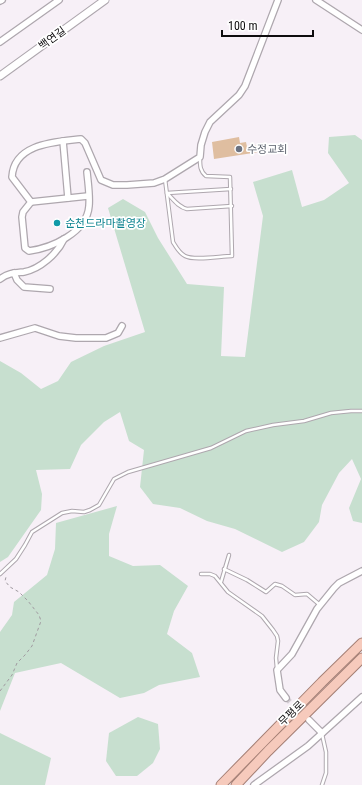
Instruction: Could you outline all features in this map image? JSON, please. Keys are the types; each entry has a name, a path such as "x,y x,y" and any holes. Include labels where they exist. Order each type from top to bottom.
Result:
{"highway":[{"name":"무평로","path":"221,785 362,643"},
{"name":"무평로","path":"236,785 362,658"},
{"path":"349,671 362,663"}],"street":[{"path":"0,42 59,0"},
{"name":"백연길","path":"0,76 105,0"},
{"path":"31,202 12,177 12,170 19,159 30,149 46,143 81,139 85,143 102,180 113,185 154,183 165,179 200,158 205,132 210,122 231,104 239,95 244,86 278,0"},
{"path":"316,0 362,30"},
{"path":"63,141 68,198"},
{"path":"87,172 89,207 87,214 73,234 57,244 38,250 28,251 25,248 22,217 23,212 31,202 88,196"},
{"path":"0,279 5,275 23,272 37,267 61,246 64,239"},
{"path":"14,273 17,280 24,287 50,289"},
{"path":"0,338 35,328 59,336 106,338 118,333 122,326"},
{"path":"286,698 280,690 277,670 295,649 320,605 339,583 362,571"},
{"path":"254,785 290,760 362,696"},
{"path":"309,720 322,733"}],"lane":[{"path":"165,179 173,242 177,248 184,256 191,258 232,256 232,206 230,177 206,176 202,173 200,167 200,152"},
{"path":"166,193 231,189"},
{"path":"166,193 182,208 187,209 232,206"},
{"path":"0,573 16,558 32,532 62,513 72,511 84,512 99,505 114,479 128,472 211,448 246,431 272,425 304,421 331,414 362,411"},
{"path":"221,582 229,555"},
{"path":"224,569 247,580 266,592 275,584 282,586 295,595 307,594 320,605"},
{"path":"202,574 210,574 215,576 228,592 262,616 273,630 278,641 276,658 277,670"},
{"path":"322,733 326,752 326,773 322,785"}],"path":[{"path":"0,573 6,577 5,581 10,587 20,592 28,601 39,615 41,621 32,646 26,655 17,663 12,675 0,691"}],"green space":[{"path":"355,135 362,140 362,523 353,521 349,508 361,479 352,459 339,473 322,505 319,522 304,542 282,552 235,529 207,521 180,508 153,504 140,487 144,450 129,441 120,412 104,422 81,445 70,469 36,470 42,494 41,510 8,557 0,562 0,361 21,373 41,389 58,381 71,362 104,346 145,332 108,208 123,199 145,212 158,238 187,284 224,287 221,356 245,357 263,216 253,182 292,170 302,207 324,200 349,183 328,153 329,137"},
{"path":"117,506 109,534 109,556 133,566 160,565 188,586 174,611 167,634 192,653 200,677 159,685 144,693 120,698 61,663 15,673 0,711 0,632 12,615 14,602 47,575 55,549 56,523"},
{"path":"138,717 158,724 160,749 153,763 137,776 116,776 106,761 109,733"},
{"path":"0,733 51,758 45,785 0,785"}],"building":[{"name":"수정교회","path":"239,137 240,143 246,142 247,147 264,144 265,151 214,159 212,142"}],"tunnel":[{"path":"286,698 306,718"}],"place":[{"name":"수정교회","path":"239,149"},
{"name":"순천드라마촬영장","path":"57,223"}]}
